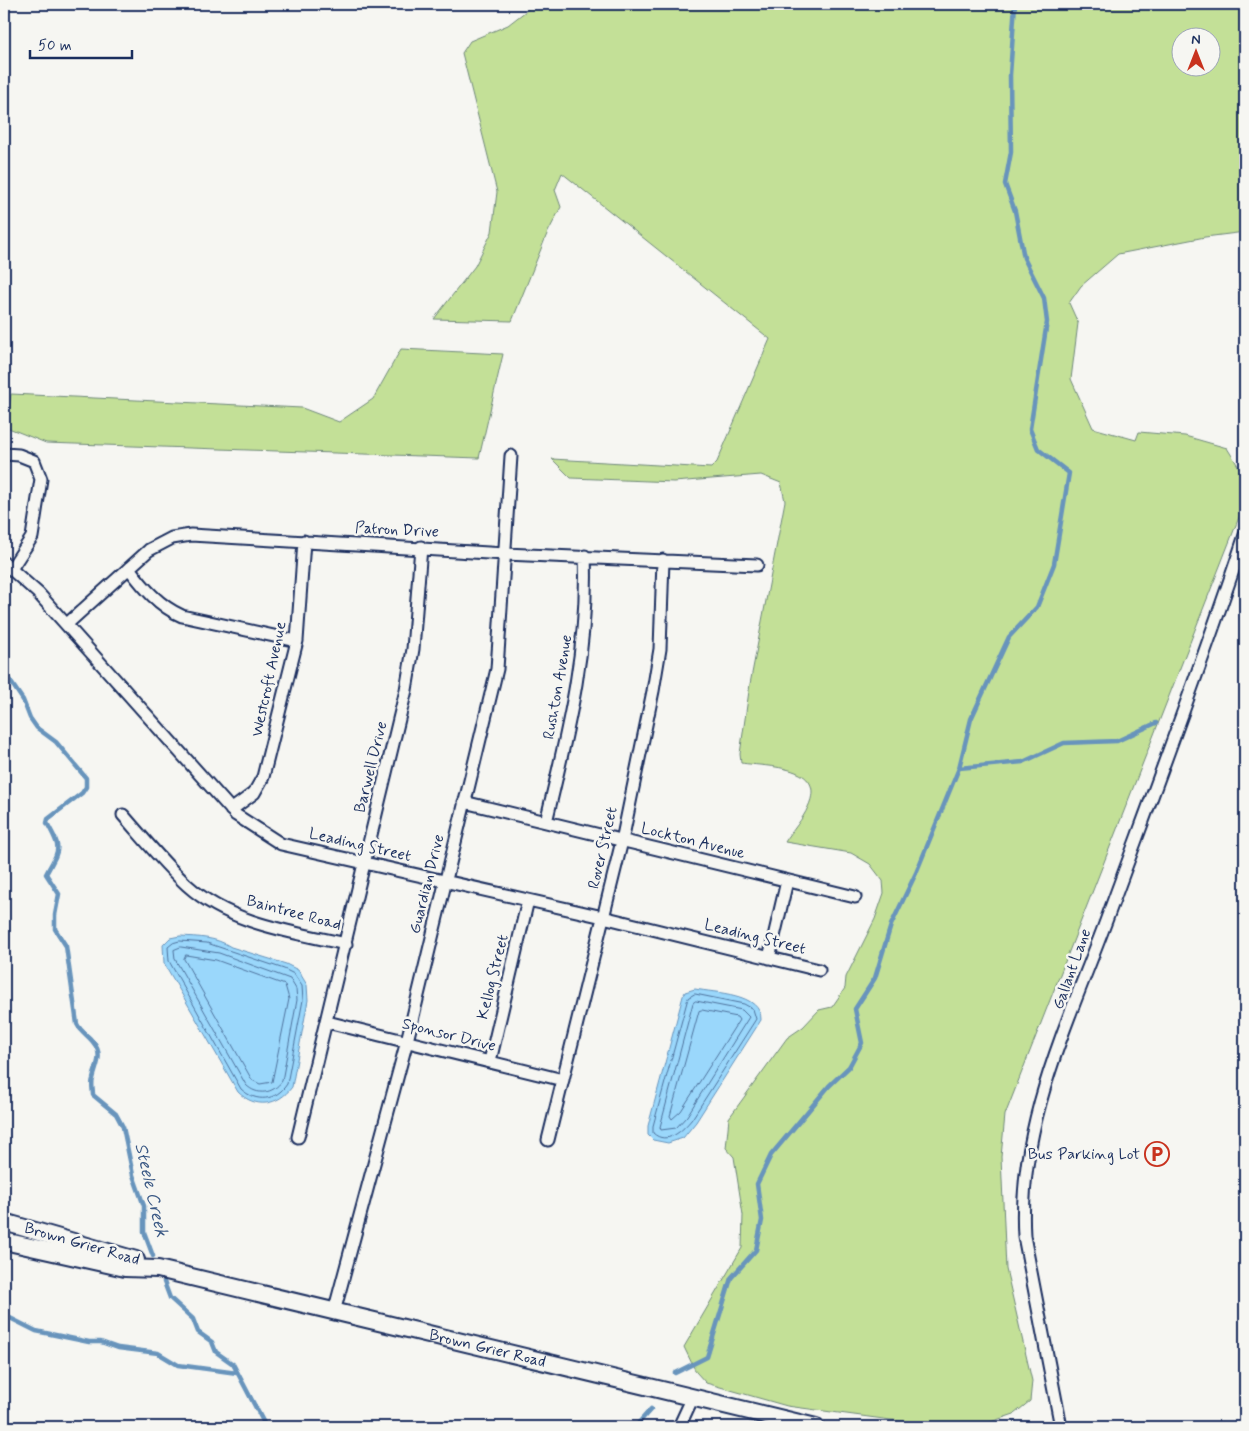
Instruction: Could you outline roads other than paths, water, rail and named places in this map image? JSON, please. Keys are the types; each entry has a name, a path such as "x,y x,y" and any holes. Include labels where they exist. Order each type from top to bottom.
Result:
{"main road":[{"name":"Brown Grier Road","path":"4,1222 150,1264 158,1269"},
{"name":"Brown Grier Road","path":"4,1241 125,1268 158,1269 816,1427"}],"street":[{"path":"4,454 19,455 34,461 41,479 32,537 7,566"},
{"name":"Guardian Drive","path":"334,1312 407,1041 444,881 497,669 512,456"},
{"name":"Patron Drive","path":"67,624 149,550 172,538 191,535 421,547 505,554 757,565"},
{"name":"Gallant Lane","path":"1060,1427 1024,1236 1023,1217 1028,1156 1049,1076 1164,767 1245,536"},
{"name":"Westcroft Avenue","path":"231,810 254,793 263,777 297,641 304,541"},
{"name":"Barwell Drive","path":"298,1137 406,690 413,649 421,547"},
{"name":"Rushton Avenue","path":"546,822 575,701 582,652 585,556"},
{"name":"Rover Street","path":"548,1140 622,841 660,649 663,560"},
{"name":"Leading Street","path":"7,566 38,593 67,624 231,810 254,828 281,844 603,917 818,970"},
{"path":"129,568 155,599 175,613 297,641"},
{"name":"Lockton Avenue","path":"464,802 855,897"},
{"name":"Baintree Road","path":"123,815 188,886 209,901 264,925 346,944"},
{"path":"769,958 788,881"},
{"name":"Kellog Street","path":"490,1061 528,900"},
{"name":"Sponsor Drive","path":"327,1022 563,1080"},
{"path":"679,1427 692,1398"}],"water":[{"path":"180,936 213,939 231,947 286,964 298,970 307,985 308,1000 292,1087 280,1098 266,1103 259,1103 238,1092 164,963 163,945 170,938"},
{"path":"695,989 725,993 746,999 754,1004 759,1011 761,1020 696,1122 683,1138 668,1143 653,1140 648,1135 648,1126 683,996 685,992"}],"waterway":[{"path":"675,1373 707,1357 731,1278 756,1250 762,1220 757,1184 771,1155 829,1086 849,1067 862,1043 855,1009 875,978 891,925 916,873 959,768 971,719 1009,637 1037,607 1054,564 1069,473 1038,449 1030,429 1047,322 1044,298 1024,258 1015,211 1005,184 1011,152 1010,75 1015,4"},
{"name":"Steele Creek","path":"4,672 23,700 30,718 37,728 56,742 86,778 86,787 82,793 48,819 47,823 57,844 57,849 46,874 59,894 55,915 55,929 66,946 77,1024 93,1042 98,1051 99,1056 92,1083 93,1095 116,1114 123,1127 133,1175 144,1206 144,1232 153,1256"},
{"path":"959,768 1023,762 1064,743 1117,741 1156,723"},
{"name":"Steele Creek","path":"164,1282 170,1298 193,1319 198,1332 212,1342 216,1352 233,1364 266,1427"},
{"path":"4,1315 36,1331 89,1342 101,1342 118,1348 158,1353 178,1365 237,1373"},
{"path":"635,1427 651,1409"}],"place":[{"name":"Bus Parking Lot","path":"1157,1154"}]}
